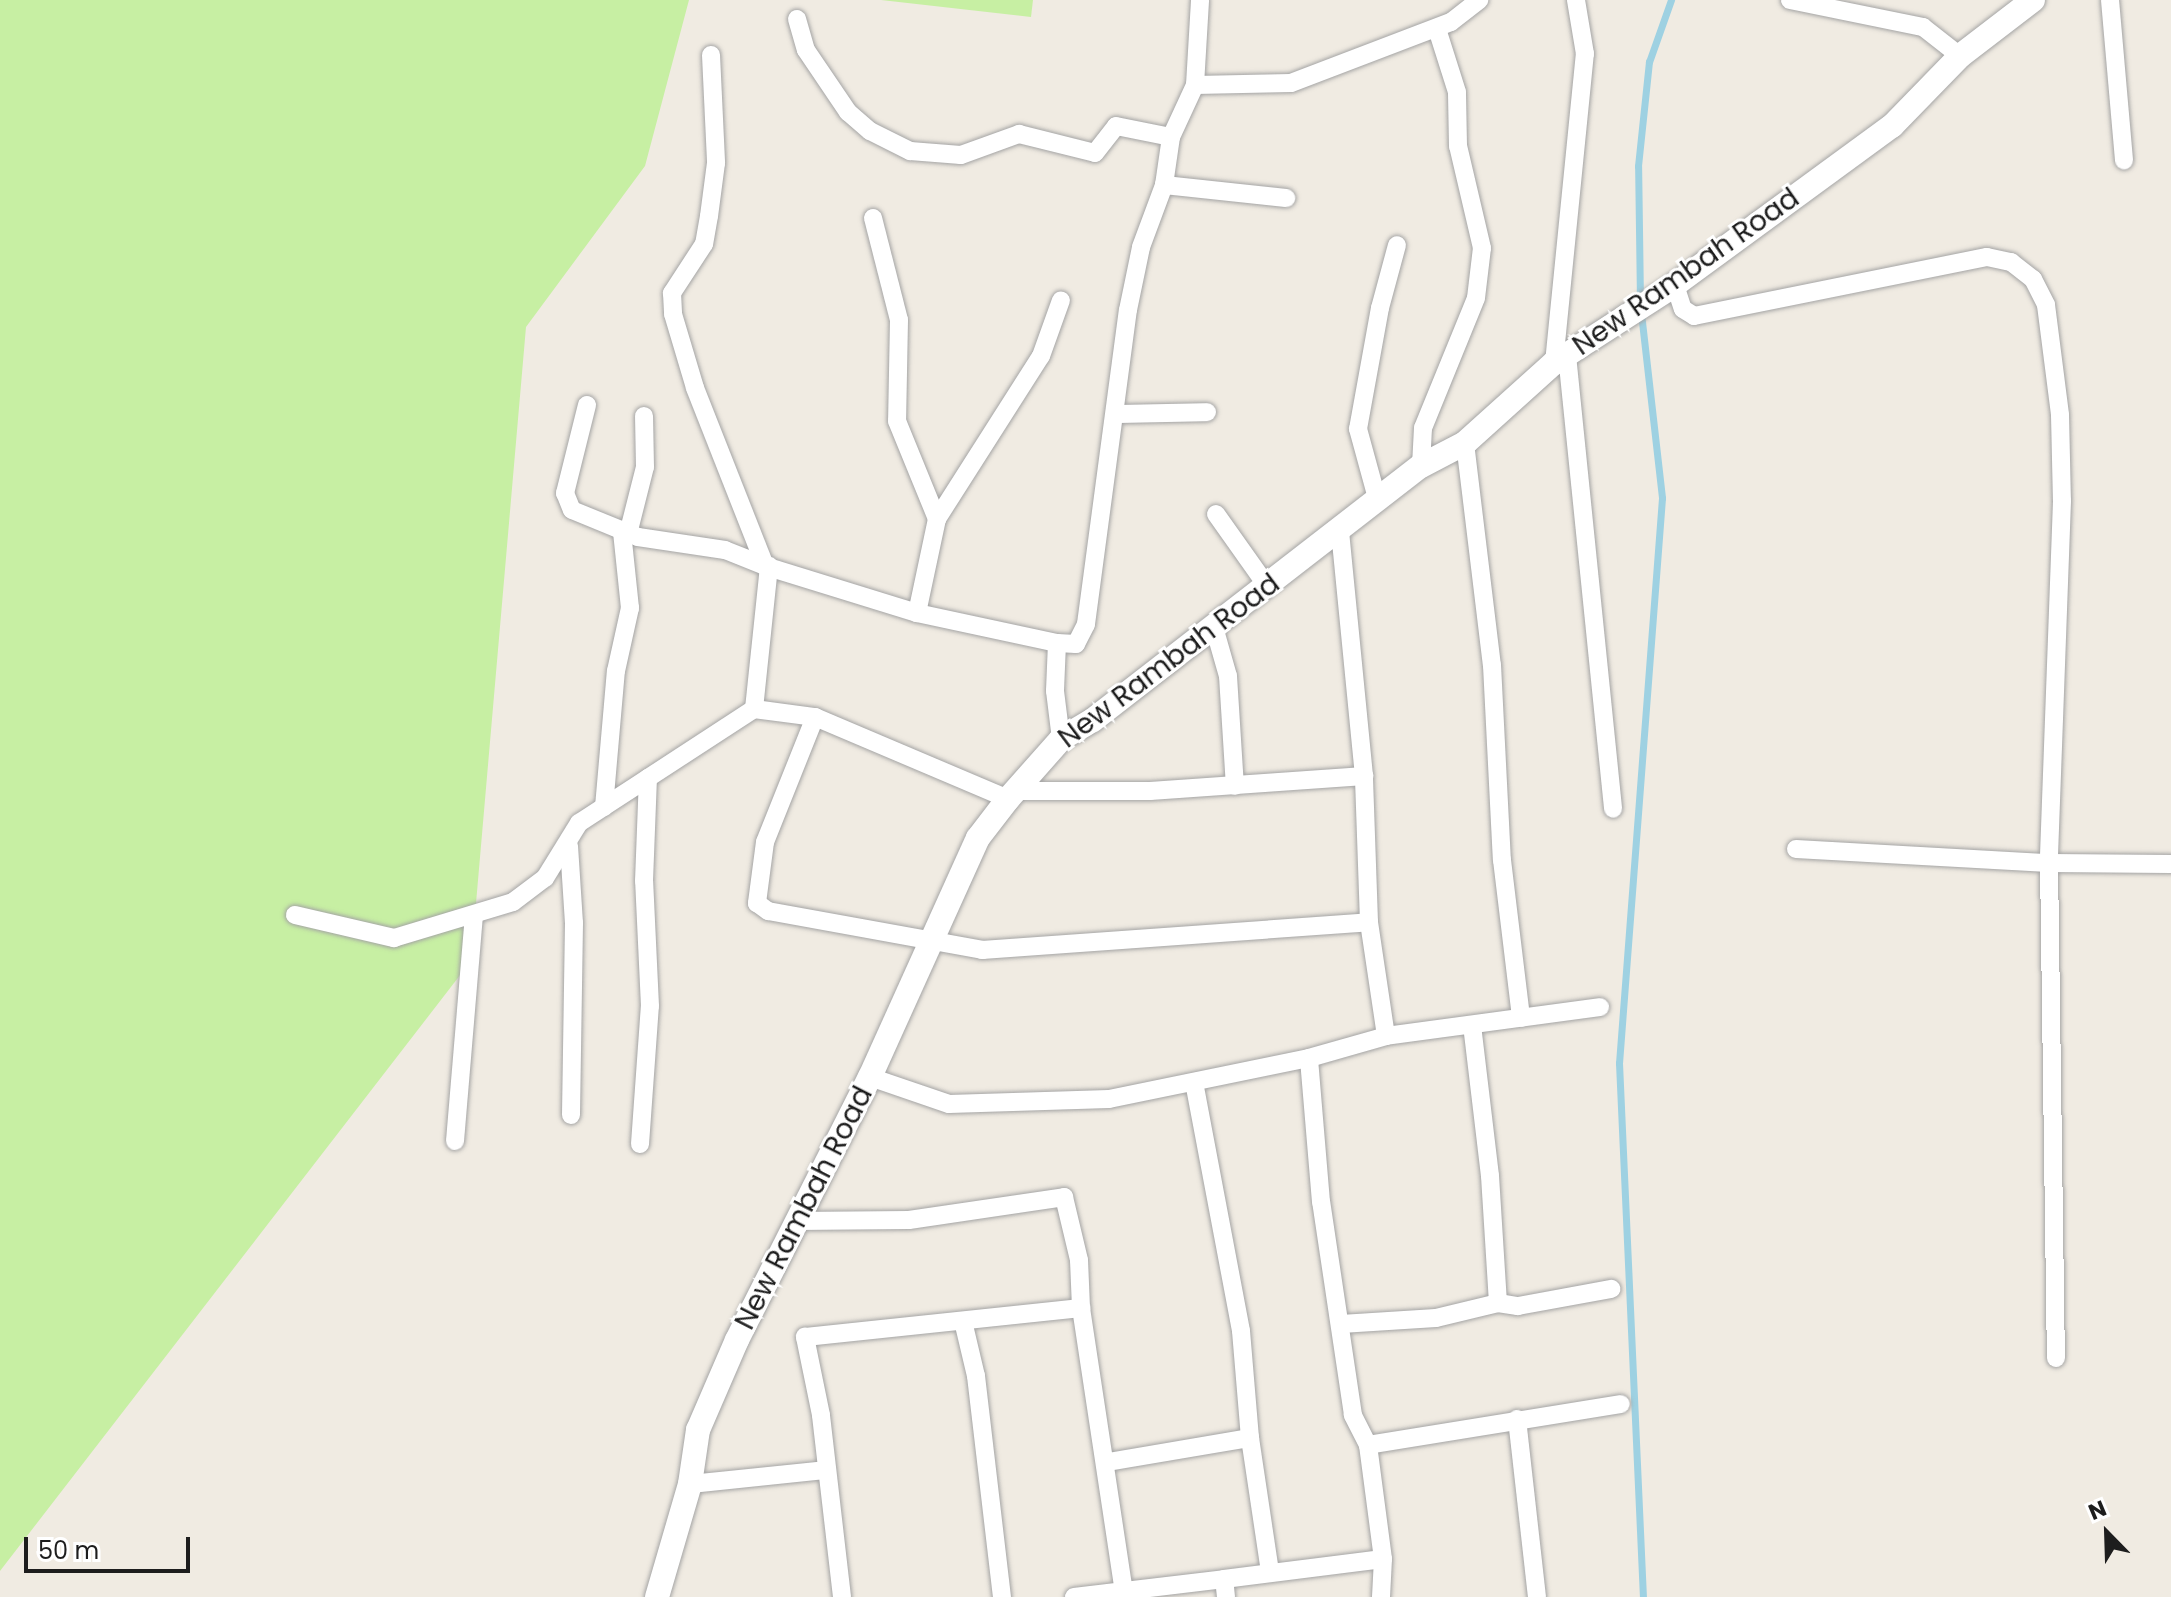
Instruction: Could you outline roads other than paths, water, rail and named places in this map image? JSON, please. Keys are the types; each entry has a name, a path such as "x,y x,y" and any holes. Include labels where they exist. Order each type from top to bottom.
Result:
{"street":[{"path":"587,405 565,500 593,523 625,533 725,550 917,613 1057,643 1076,644 1086,624 1141,247 1164,185 1171,137 1195,85 1200,0"},
{"path":"1195,85 1291,83 1437,29 1466,15 1479,0"},
{"path":"1576,0 1585,54 1560,359 1613,809"},
{"path":"1790,0 1923,27 1960,56"},
{"name":"New Rambah Road","path":"657,1597 690,1484 698,1430 795,1221 870,1077 978,838 1012,795 1061,739 1214,627 1421,466 1465,443 1560,359 1672,287 1892,126 1960,56 2033,0"},
{"path":"2110,0 2124,160"},
{"path":"797,19 806,50 848,112 870,131 910,151 961,155 1019,134 1095,153 1116,126 1171,137"},
{"path":"1421,466 1423,428 1476,298 1482,248 1458,146 1457,92 1437,29"},
{"path":"711,55 716,163 709,216 704,244 672,293 673,314 695,388 767,566 754,709"},
{"path":"1164,185 1286,198"},
{"path":"873,218 899,320 897,421 937,519"},
{"path":"1378,502 1358,429 1380,308 1397,245"},
{"path":"1672,287 1683,309 1694,316 1987,257 2011,262 2033,279 2046,305 2060,415 2062,501 2049,863 2056,1358"},
{"path":"917,613 937,519 1041,356 1061,300"},
{"path":"1115,414 1207,412"},
{"path":"604,807 616,671 630,608 625,533 645,467 644,416"},
{"path":"1465,443 1492,665 1502,860 1521,1018"},
{"path":"1216,514 1267,586"},
{"path":"1340,530 1364,776 1369,922 1386,1036"},
{"path":"1214,627 1228,676 1235,786"},
{"path":"1057,643 1055,691 1061,739"},
{"path":"295,915 394,938 474,916 528,894 569,846 579,823 754,709 815,717 1012,795 1235,786 1364,776"},
{"path":"815,717 765,842 757,903 768,911 930,945 982,950 1119,944 1369,922"},
{"path":"640,1144 650,1006 644,881 648,778"},
{"path":"569,846 574,923 571,1115"},
{"path":"1796,849 2049,863 2171,864"},
{"path":"455,1141 474,916"},
{"path":"870,1077 949,1104 1109,1099 1309,1058 1386,1036 1600,1007"},
{"path":"1472,1025 1490,1176 1498,1303"},
{"path":"1309,1058 1321,1202 1353,1415 1368,1445 1383,1559 1381,1597"},
{"path":"1194,1082 1239,1316 1250,1438 1270,1572"},
{"path":"795,1221 909,1220 1064,1197 1079,1260 1081,1308 1108,1462 1124,1591"},
{"path":"1341,1324 1436,1318 1498,1303 1518,1306 1611,1289"},
{"path":"842,1597 821,1415 805,1337 1081,1308"},
{"path":"963,1321 976,1376 1002,1597"},
{"path":"1368,1445 1621,1404"},
{"path":"1517,1419 1537,1597"},
{"path":"1108,1462 1250,1438"},
{"path":"690,1484 825,1470"},
{"path":"1074,1597 1124,1591 1225,1588 1270,1572 1383,1559"}],"waterway":[{"path":"1640,301 1638,166 1649,62 1671,0"},
{"path":"1641,313 1662,498 1619,1063 1643,1597"}]}
